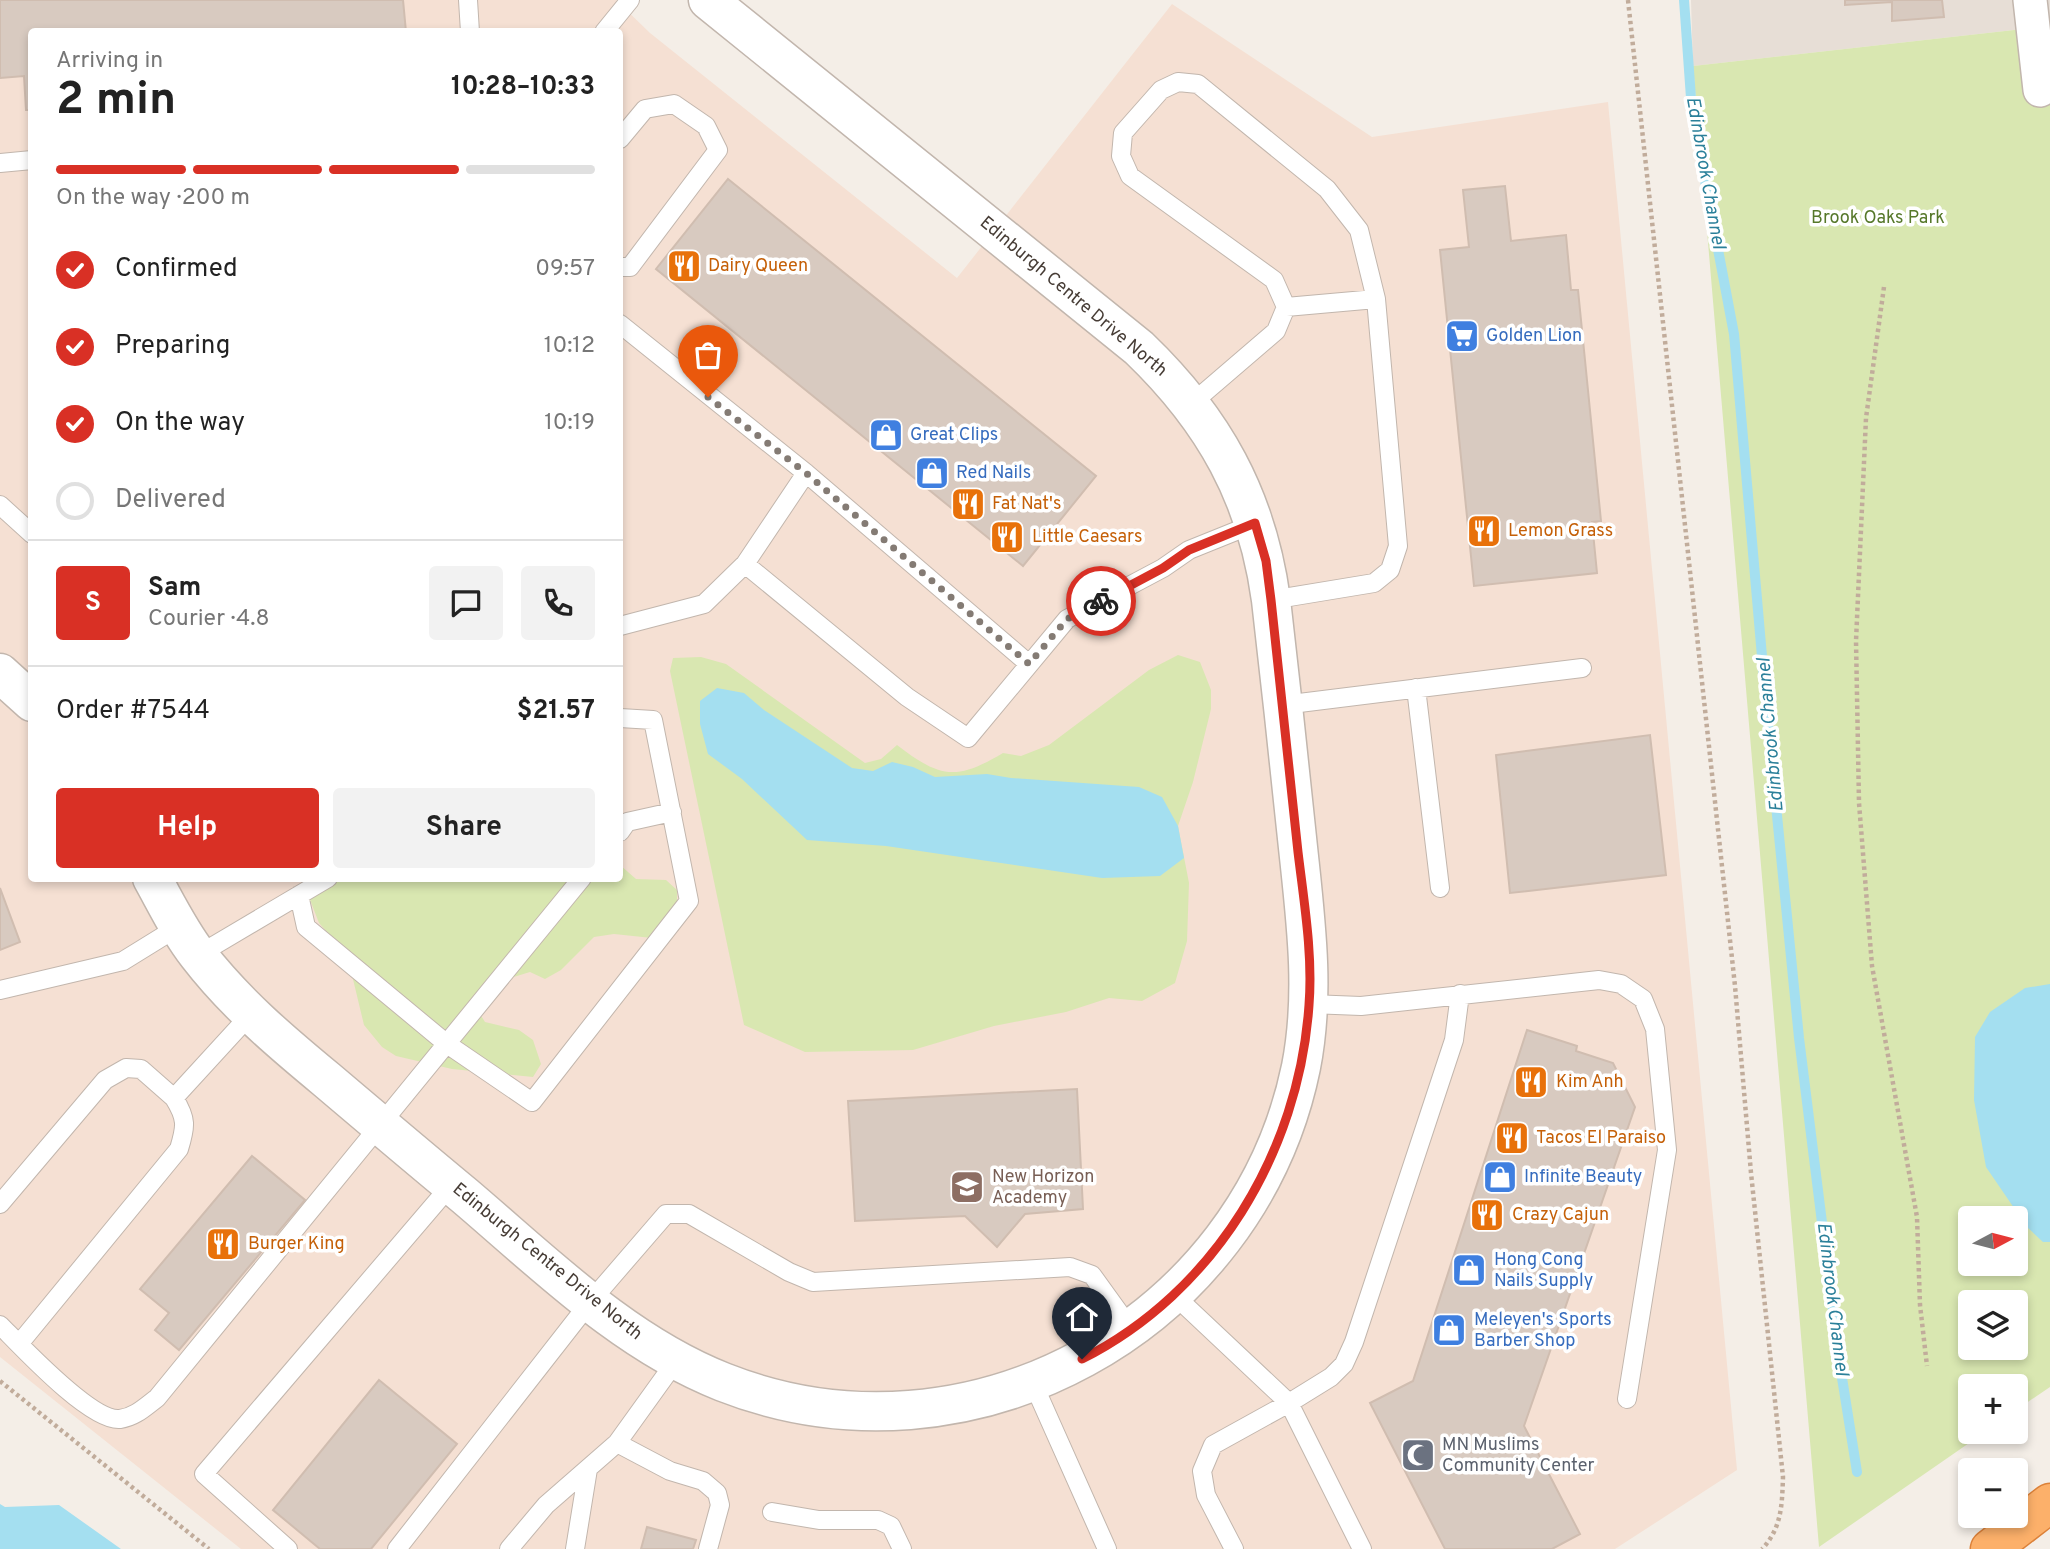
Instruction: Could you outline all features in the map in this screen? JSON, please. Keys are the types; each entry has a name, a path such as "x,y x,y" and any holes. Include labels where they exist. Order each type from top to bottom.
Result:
{"highway":[{"path":"1990,1549 2050,1503"}],"street":[{"name":"Edinburgh Centre Drive North","path":"154,882 188,941 251,1014 590,1302 676,1361 724,1382 766,1396 825,1408 856,1411 944,1406 993,1396 1033,1383 1097,1352 1131,1329 1173,1294 1200,1268 1229,1232 1252,1196 1276,1147 1300,1069 1310,1004 1307,928 1266,561 1255,523 1228,458 1168,375 1118,331 708,0"},
{"path":"2030,0 2040,90"},
{"path":"0,673 28,698"}],"lane":[{"path":"468,0 470,28"},
{"path":"607,28 630,0"},
{"path":"1191,404 1276,331 1286,307 1274,280 1130,176 1121,156 1123,133 1161,90 1178,82 1198,84 1327,190 1359,230 1376,299 1398,547 1390,570 1374,583 1271,600"},
{"path":"623,135 645,109 674,104 706,126 718,150 630,267 623,267"},
{"path":"0,163 28,160"},
{"path":"1286,307 1376,299"},
{"path":"623,326 806,473 1029,664"},
{"path":"623,625 704,604 745,564 806,473"},
{"path":"0,505 28,530"},
{"path":"745,564 907,697 968,738 1067,619 1163,568 1189,550 1255,523"},
{"path":"1283,705 1582,668"},
{"path":"1416,688 1440,888"},
{"path":"299,895 306,927 447,1044 532,1102 689,901 653,720 623,718"},
{"path":"623,827 672,813"},
{"path":"0,990 123,961 188,941 299,895 321,882"},
{"path":"0,1325 38,1365 99,1414 117,1419 136,1415 157,1398 579,882"},
{"path":"1310,1004 1362,1006 1599,980 1621,985 1643,999 1655,1029 1667,1150 1627,1399"},
{"path":"1234,1549 1206,1495 1202,1471 1213,1445 1289,1403 1331,1377 1344,1364 1354,1342 1454,1040 1460,994"},
{"path":"174,1098 251,1014"},
{"path":"0,1204 105,1080 126,1068 141,1069 174,1098 184,1115 184,1131 179,1149 19,1344"},
{"path":"288,1549 204,1474 452,1185"},
{"path":"397,1549 590,1302 666,1214 689,1214 789,1272 814,1282 1070,1266 1092,1275 1131,1329"},
{"path":"1173,1294 1289,1403 1362,1549"},
{"path":"509,1549 546,1505 617,1443 676,1361"},
{"path":"1033,1383 1107,1549"},
{"path":"617,1443 670,1471 703,1481 717,1493 720,1505 708,1549"},
{"path":"575,1549 588,1469"},
{"path":"772,1512 819,1520 878,1520 891,1526 902,1549"}],"path":[{"path":"1628,0 1735,986 1752,1186 1783,1477 1782,1510 1776,1530 1762,1549"},
{"path":"1884,287 1866,418 1856,641 1859,803 1872,965 1917,1217 1920,1305 1927,1366"},
{"path":"0,1381 209,1549"}],"shaded area":[{"path":"0,0 616,0 650,33 957,278 1172,4 1372,137 1608,102 1737,1470 1615,1549 241,1549 0,1357"},
{"path":"1691,0 2050,0 2050,26 1693,66"}],"green space":[{"name":"Brook Oaks Park","path":"2050,26 2050,1387 2028,1402 2028,1374 1958,1374 1958,1444 1968,1444 1819,1547 1693,66"},
{"path":"1178,655 1200,662 1211,690 1211,709 1193,782 1178,826 1189,883 1187,941 1175,983 1142,1001 1109,998 1066,1012 994,1026 913,1050 805,1052 744,1025 670,671 673,658 701,657 726,664 865,763 881,759 897,745 925,764 948,772 973,768 1003,753 1021,756 1049,745 1149,670"},
{"path":"623,868 636,879 666,880 677,890 677,920 671,940 614,934 594,937 561,970 545,979 530,972 507,979 478,1011 485,1022 519,1030 533,1040 541,1064 533,1077 452,1069 396,1056 382,1047 364,1025 352,975 336,942 319,923 303,882 623,882"}],"water":[{"path":"717,688 744,693 764,710 852,768 873,771 892,762 913,767 935,777 987,774 1139,787 1162,797 1178,826 1184,858 1160,876 1102,878 886,846 807,840 742,779 708,754 700,724 700,701"},
{"path":"2050,984 2050,1242 2043,1242 2028,1228 2028,1206 2013,1206 1986,1167 1974,1100 1975,1037 1990,1012 2025,988"},
{"path":"0,1504 5,1507 59,1505 121,1549 0,1549"}],"building":[{"path":"0,0 403,0 406,28 28,28 28,110 24,76 0,78"},
{"path":"1845,0 1942,0 1944,17 1892,21 1892,2 1845,5"},
{"path":"728,179 1096,476 1023,566 656,269"},
{"path":"1505,186 1511,241 1566,235 1571,290 1578,290 1601,521 1592,522 1597,573 1474,586 1440,250 1469,247 1463,190"},
{"path":"1650,735 1666,875 1510,893 1496,755"},
{"path":"0,888 20,942 0,950"},
{"path":"1527,1030 1577,1046 1576,1051 1613,1063 1635,1107 1524,1426 1580,1534 1552,1549 1445,1549 1370,1403 1413,1381"},
{"name":"New Horizon Academy","path":"1077,1089 1083,1209 1025,1214 997,1247 965,1216 855,1221 848,1101"},
{"name":"Burger King","path":"252,1156 305,1200 179,1350 155,1330 169,1313 140,1289"},
{"path":"379,1380 457,1444 371,1549 320,1549 273,1510"},
{"path":"647,1527 696,1540 693,1549 641,1549"}],"waterway":[{"name":"Edinbrook Channel","path":"1684,0 1692,112 1734,334 1799,1038 1839,1359 1857,1472"}],"way so far":[{"path":"708,397 806,473 1029,664 1067,619 1101,601"}],"place":[{"name":"Dairy Queen","path":"684,266"},
{"name":"Golden Lion","path":"1462,336"},
{"name":"Great Clips","path":"886,435"},
{"name":"Red Nails","path":"932,473"},
{"name":"Fat Nat's","path":"968,504"},
{"name":"Lemon Grass","path":"1484,531"},
{"name":"Little Caesars","path":"1007,537"},
{"name":"Kim Anh","path":"1531,1082"},
{"name":"Tacos El Paraiso","path":"1512,1138"},
{"name":"Infinite Beauty","path":"1500,1177"},
{"name":"New Horizon Academy","path":"967,1187"},
{"name":"Crazy Cajun","path":"1487,1215"},
{"name":"Burger King","path":"223,1244"},
{"name":"Hong Cong Nails Supply","path":"1469,1270"},
{"name":"Meleyen's Sports Barber Shop","path":"1449,1330"},
{"name":"MN Muslims Community Center","path":"1418,1455"}],"route":[{"path":"1082,1359 1131,1329 1173,1294 1200,1268 1229,1232 1252,1196 1276,1147 1300,1069 1310,1004 1307,928 1271,600 1266,561 1255,523 1189,550 1163,568 1101,601"}]}
